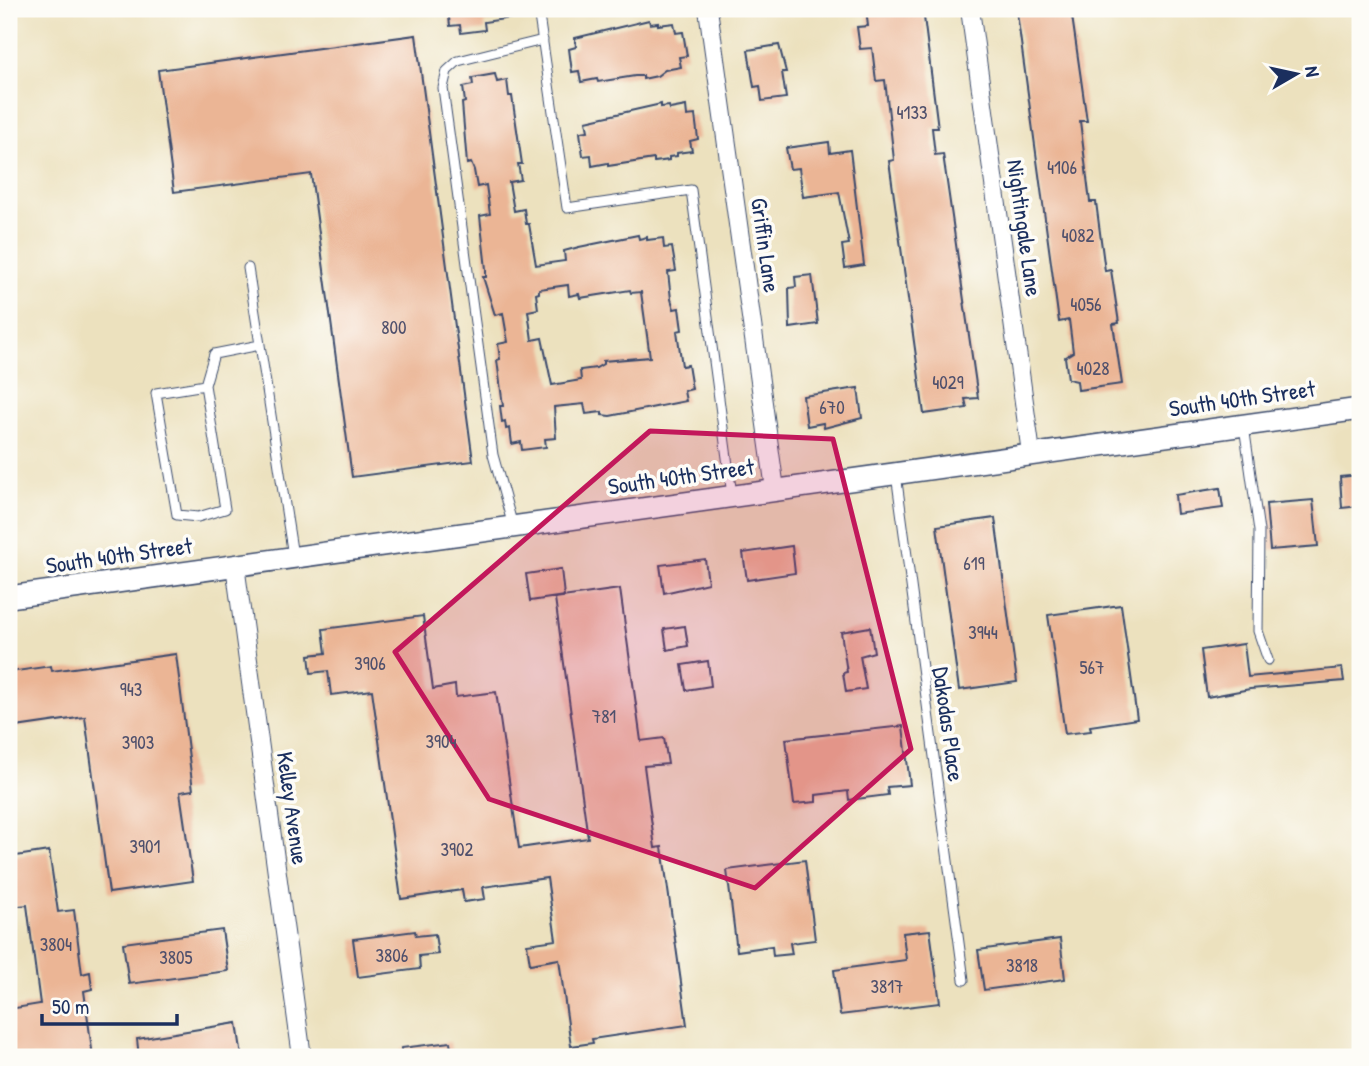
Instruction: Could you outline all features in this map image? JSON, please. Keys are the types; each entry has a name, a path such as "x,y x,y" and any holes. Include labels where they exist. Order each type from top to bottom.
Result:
{"street":[{"name":"Griffin Lane","path":"708,9 775,489"},
{"name":"Nightingale Lane","path":"970,9 1031,453"},
{"name":"South 40th Street","path":"9,597 1360,409"},
{"name":"Kelley Avenue","path":"234,565 302,1057"}],"lane":[{"path":"538,9 567,208 691,190 732,495"},
{"path":"513,526 493,454 443,88 447,71 458,61 542,40"},
{"path":"248,268 293,556"},
{"path":"205,386 156,393 177,515 198,517 225,509 205,386 214,354 260,345"},
{"path":"1244,424 1259,531 1258,631 1268,660"},
{"name":"Dakodas Place","path":"895,472 964,980"}],"highlighted area":[{"path":"650,431 833,439 911,749 755,888 489,799 395,652"}],"building":[{"path":"448,9 518,9 518,17 484,22 485,30 461,33 460,25 450,26"},
{"path":"866,9 923,9 938,128 932,128 935,155 943,154 978,398 965,399 967,408 924,414 889,161 894,160 885,80 876,81 872,48 860,49 857,27 868,26"},
{"path":"1025,9 1071,9 1087,121 1080,121 1090,202 1096,202 1105,271 1111,270 1119,323 1113,324 1122,384 1078,390 1077,381 1068,379 1065,357 1073,352 1069,320 1059,322 1017,13 1026,12"},
{"path":"649,20 650,24 658,25 674,23 676,33 683,32 687,56 679,57 681,67 643,79 643,76 635,76 598,82 597,79 581,82 579,71 572,72 569,49 576,47 575,38"},
{"path":"416,35 473,461 352,477 311,174 174,192 158,70"},
{"path":"779,45 786,72 782,72 786,98 762,101 760,86 754,87 748,50"},
{"path":"495,74 497,82 507,80 509,96 512,96 522,164 518,164 521,180 509,182 514,211 524,209 526,224 529,224 536,265 565,261 564,251 638,235 639,239 647,237 647,240 663,238 664,248 672,247 676,271 668,272 671,299 674,309 679,308 682,330 677,331 682,366 688,365 692,389 684,391 686,401 610,416 602,415 602,412 586,414 584,404 554,407 556,438 545,439 546,447 522,450 521,442 512,444 510,428 506,429 505,421 502,422 500,406 503,406 497,360 500,359 498,344 508,342 503,313 495,315 483,277 486,277 486,269 480,216 490,214 486,185 477,187 471,163 467,164 462,103 465,102 463,87 473,85 472,78","holes":["568,285 569,296 579,294 580,298 630,290 631,293 641,292 650,357 603,361 603,364 596,368 580,370 581,380 552,385 542,338 532,340 528,311 538,309 536,294 539,289"]},
{"path":"661,104 661,107 669,106 670,109 686,106 687,116 695,115 698,139 690,141 692,151 677,153 677,156 669,157 669,160 654,162 654,159 608,166 608,163 592,166 591,155 583,156 580,132 588,131 586,121"},
{"path":"829,142 830,153 850,150 864,265 845,268 842,245 849,244 839,192 803,197 799,168 790,169 786,148"},
{"path":"812,275 818,324 790,328 789,288 796,287 795,277"},
{"path":"858,388 862,418 824,428 823,423 807,426 803,396"},
{"path":"1360,475 1360,506 1342,508 1340,477"},
{"path":"1220,488 1223,508 1177,514 1175,495"},
{"path":"1313,500 1318,546 1270,550 1266,504"},
{"path":"995,518 1017,682 959,690 937,526"},
{"path":"792,546 795,573 747,580 743,553"},
{"path":"705,559 708,583 664,593 660,565"},
{"path":"561,569 564,596 530,601 526,574"},
{"path":"620,589 641,741 664,738 668,764 644,766 655,848 662,847 687,1025 592,1039 593,1043 571,1046 559,959 530,964 527,944 556,940 547,878 483,887 485,899 464,902 462,890 401,899 372,690 331,695 328,671 311,673 309,655 326,653 323,629 423,616 433,689 455,685 456,697 496,692 519,848 588,838 555,598"},
{"path":"1121,605 1137,719 1090,726 1091,731 1065,734 1048,615"},
{"path":"685,626 688,646 667,650 664,629"},
{"path":"870,627 874,652 860,656 866,689 846,692 843,673 847,672 841,632"},
{"path":"1244,644 1248,677 1342,668 1344,681 1250,689 1207,697 1201,650"},
{"path":"176,654 193,790 180,792 193,881 109,893 85,717 9,728 9,672 51,666 52,671"},
{"path":"708,661 711,686 686,690 682,665"},
{"path":"903,726 910,785 887,787 888,795 849,800 848,791 816,795 816,802 794,804 786,739"},
{"path":"49,851 58,912 74,910 82,974 90,972 92,989 84,991 93,1057 9,1057 9,1009 40,1004 27,905 9,907 9,857"},
{"path":"805,860 815,940 790,943 792,954 773,956 772,946 737,951 727,870"},
{"path":"222,930 228,971 129,984 123,943"},
{"path":"930,930 940,1003 840,1015 834,970 906,960 903,933"},
{"path":"415,931 416,936 435,934 438,954 419,956 420,969 358,977 353,939"},
{"path":"1060,939 1065,979 984,990 978,950"},
{"path":"237,1023 242,1057 139,1057 137,1039"},
{"path":"450,1042 452,1057 402,1057 401,1048"}]}
